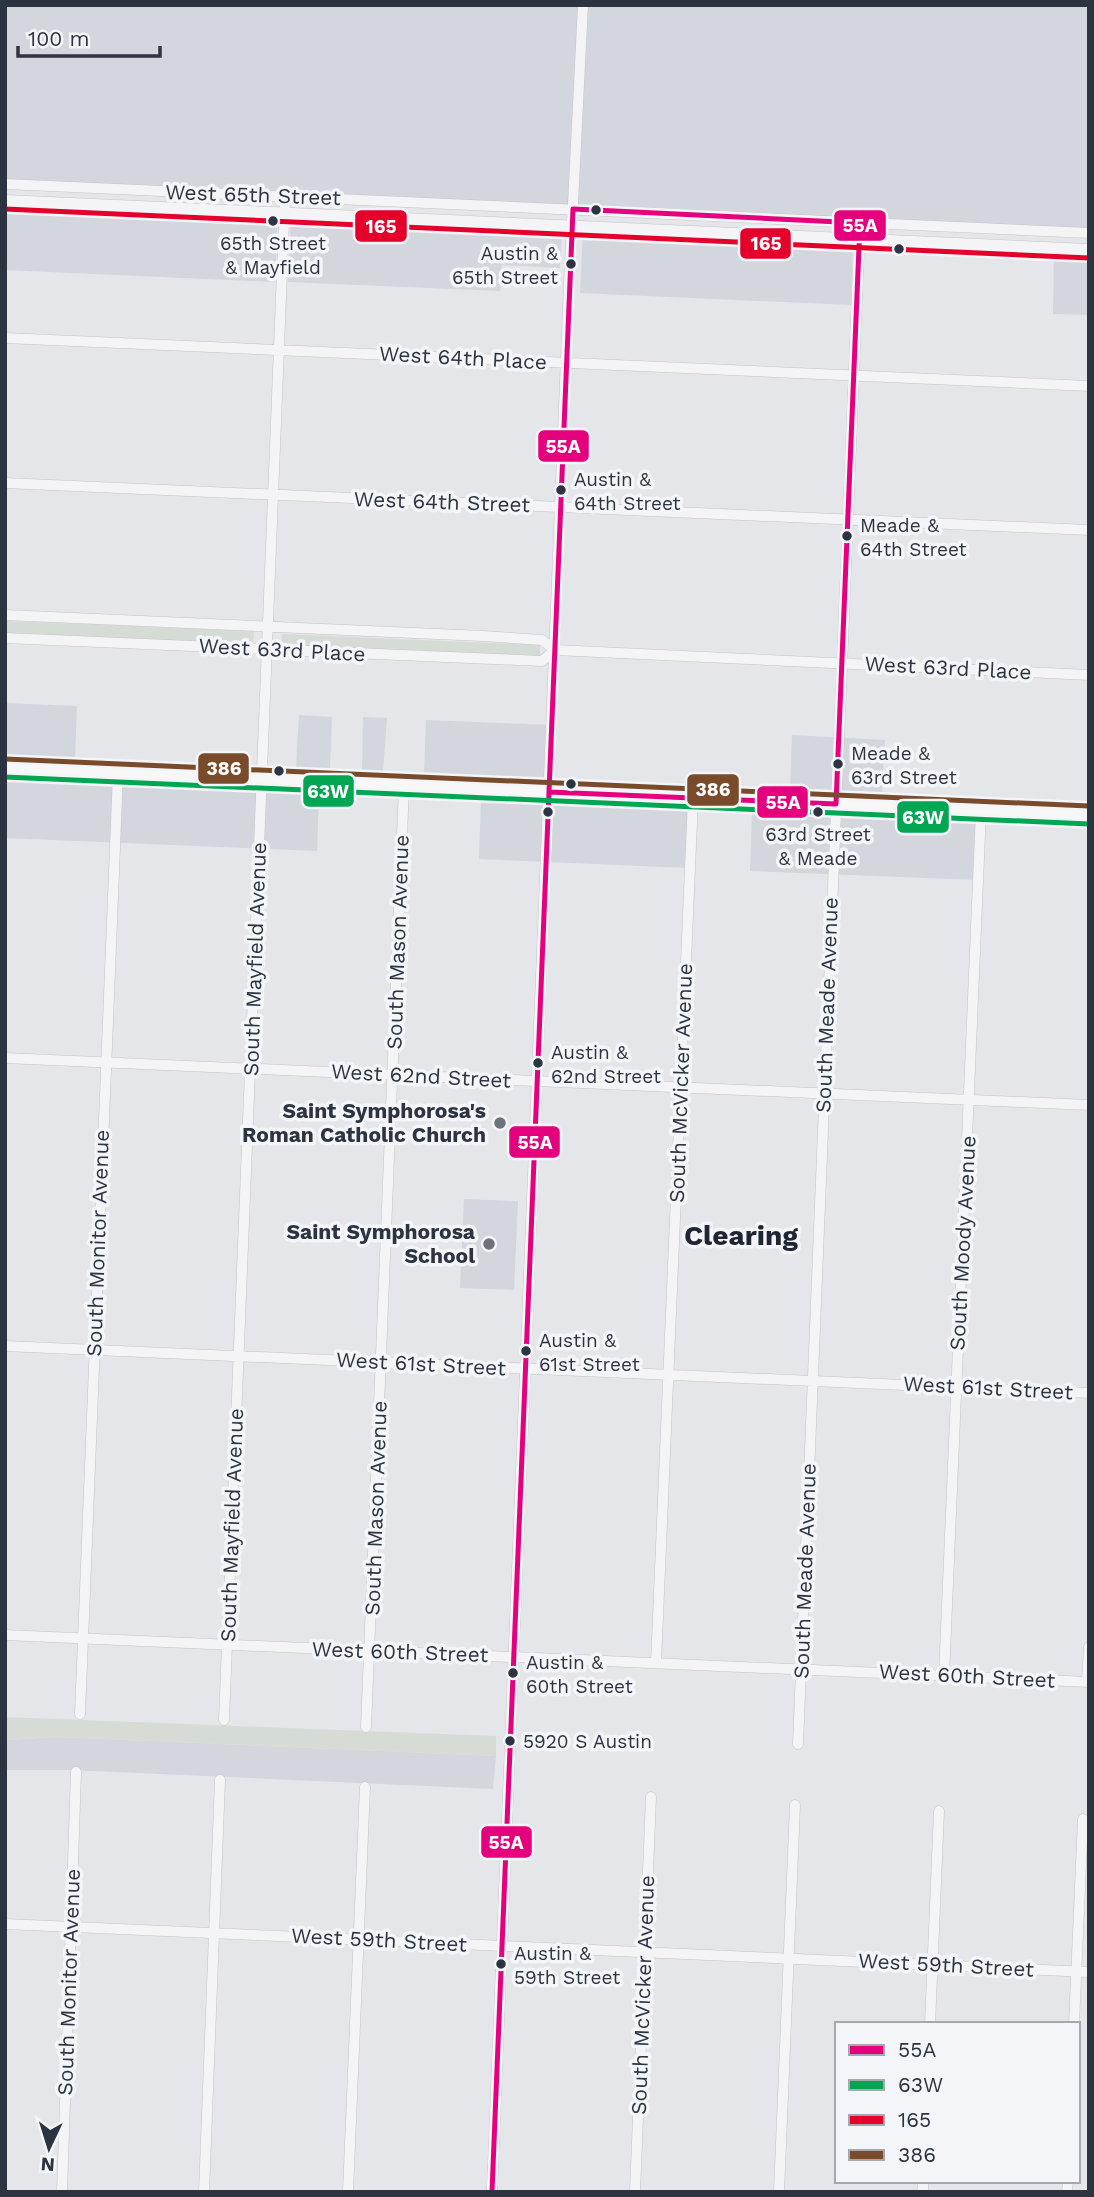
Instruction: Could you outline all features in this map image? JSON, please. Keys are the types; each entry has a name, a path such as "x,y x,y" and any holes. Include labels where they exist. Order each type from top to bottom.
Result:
{"main road":[{"path":"5,768 1089,815"}],"street":[{"path":"492,2192 566,363 583,5"},
{"name":"West 65th Street","path":"5,184 1089,233"},
{"name":"South Mayfield Avenue","path":"224,1720 285,197"},
{"name":"West 65th Street","path":"5,200 1089,249"},
{"path":"780,234 781,219"},
{"name":"South Meade Avenue","path":"798,1744 860,223"},
{"name":"West 64th Place","path":"5,338 1089,386"},
{"name":"West 64th Street","path":"5,483 1089,530"},
{"name":"West 63rd Place","path":"5,615 542,640 555,650 1089,675"},
{"name":"West 63rd Place","path":"5,638 542,661 555,650"},
{"name":"South Monitor Avenue","path":"80,1714 118,773"},
{"name":"South Mason Avenue","path":"366,1727 404,786"},
{"name":"South McVicker Avenue","path":"656,1662 693,798"},
{"name":"South Moody Avenue","path":"944,1676 981,811"},
{"name":"West 62nd Street","path":"5,1058 1089,1105"},
{"name":"West 61st Street","path":"5,1346 1089,1393"},
{"name":"West 60th Street","path":"5,1634 1088,1682"},
{"path":"1088,1682 1089,1647"},
{"name":"South Monitor Avenue","path":"62,2192 76,1772"},
{"path":"204,2192 220,1780"},
{"path":"348,2192 365,1787"},
{"name":"South McVicker Avenue","path":"635,2192 651,1797"},
{"path":"779,2192 795,1805"},
{"path":"930,2022 939,1811"},
{"path":"1074,2022 1083,1819"},
{"name":"West 59th Street","path":"5,1924 1089,1972"}],"shaded area":[{"path":"5,5 1089,5 1089,229 5,186"},
{"path":"5,206 278,217 275,282 5,270"},
{"path":"291,218 562,230 560,268 502,265 500,291 288,282"},
{"path":"583,229 853,243 851,305 580,293"},
{"path":"1054,252 1089,253 1089,315 1053,314"},
{"path":"5,621 254,631 253,645 5,634"},
{"path":"282,634 540,645 540,657 281,646"},
{"path":"5,703 77,706 75,759 5,756"},
{"path":"299,715 332,717 330,770 296,769"},
{"path":"363,717 387,718 383,772 362,771"},
{"path":"426,720 554,725 551,779 424,774"},
{"path":"792,735 885,740 882,793 790,789"},
{"path":"5,778 319,791 317,851 5,838"},
{"path":"481,799 690,808 687,868 479,859"},
{"path":"752,810 979,819 976,880 750,871"},
{"name":"Saint Symphorosa School","path":"464,1199 518,1201 514,1290 460,1288"},
{"path":"5,1717 496,1736 496,1756 57,1737 5,1740"},
{"path":"57,1737 496,1756 493,1789 70,1770 7,1770 5,1740"}],"transit line":[{"name":"165","path":"5,209 1089,258"},
{"name":"55A","path":"573,209 860,223 836,804 549,792 573,209"},
{"name":"386","path":"5,759 1089,806"},
{"name":"63W","path":"5,777 1089,824"},
{"name":"55A","path":"492,2192 549,792"}],"place":[{"name":"65th Street & Mayfield","path":"273,221"},
{"name":"Austin & 65th Street","path":"571,264"},
{"name":"Austin & 64th Street","path":"561,490"},
{"name":"Meade & 64th Street","path":"847,536"},
{"name":"Meade & 63rd Street","path":"838,764"},
{"name":"63rd Street & Meade","path":"818,812"},
{"name":"Austin & 62nd Street","path":"538,1063"},
{"name":"Saint Symphorosa's Roman Catholic Church","path":"500,1123"},
{"name":"Saint Symphorosa School","path":"489,1244"},
{"name":"Austin & 61st Street","path":"526,1351"},
{"name":"Austin & 60th Street","path":"513,1673"},
{"name":"5920 S Austin","path":"510,1741"},
{"name":"Austin & 59th Street","path":"501,1964"}],"district":[{"name":"Clearing","path":"741,1235"}]}
